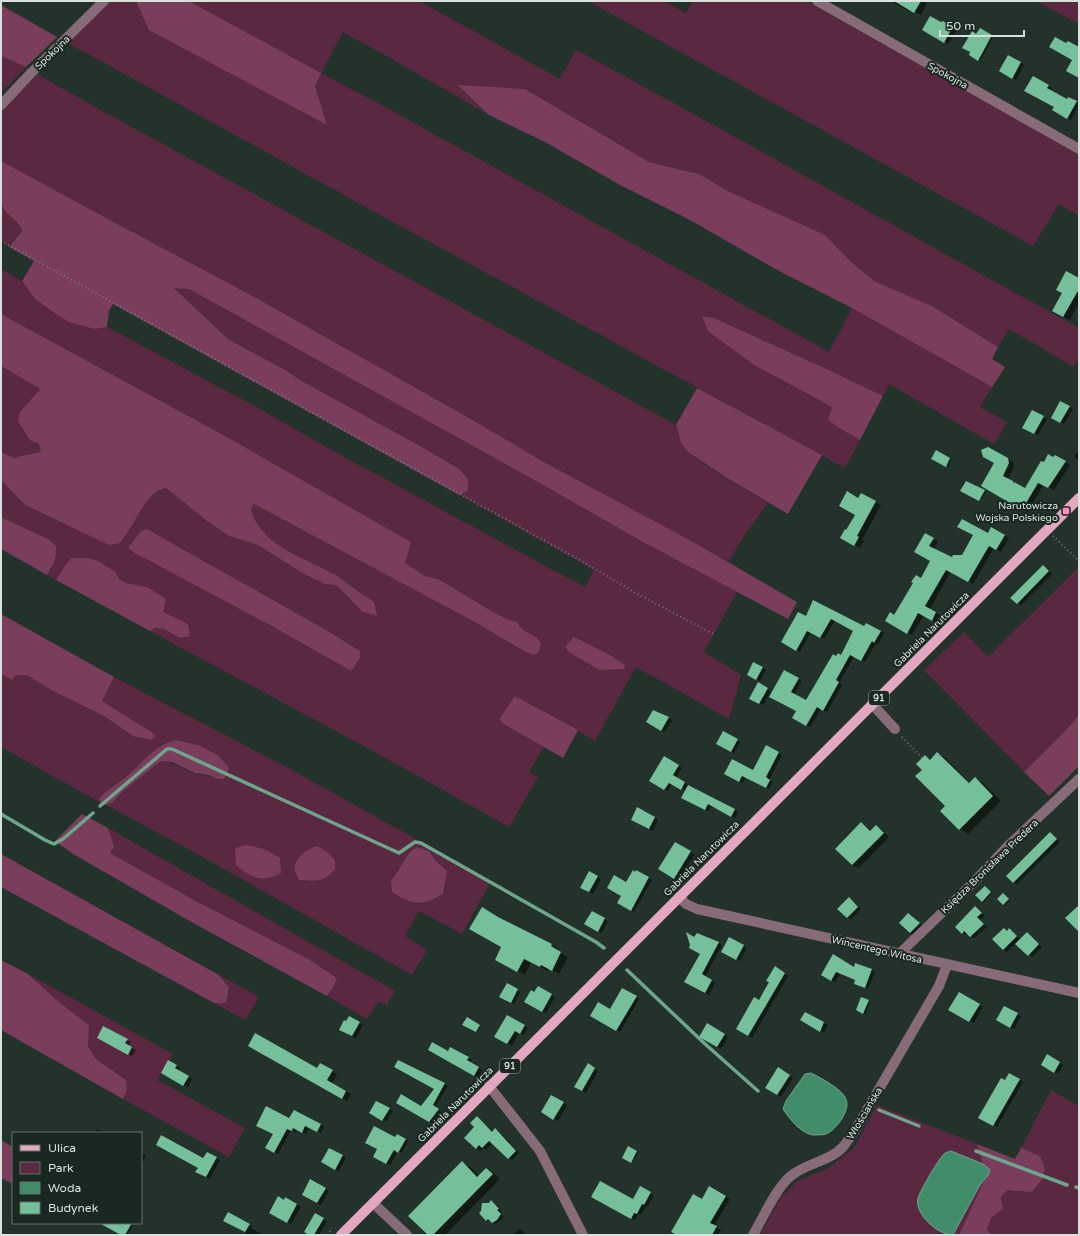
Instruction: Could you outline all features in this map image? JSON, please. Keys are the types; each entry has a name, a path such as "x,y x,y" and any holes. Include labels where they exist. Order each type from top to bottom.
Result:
{"main road":[{"name":"Gabriela Narutowicza","path":"341,1235 1079,498"}],"street":[{"name":"Spokojna","path":"1,105 104,1"},
{"name":"Spokojna","path":"817,1 1079,149"},
{"path":"872,704 895,729"},
{"name":"Księdza Bronisława Predera","path":"899,954 973,883 1008,846 1079,779"},
{"name":"Wincentego Witosa","path":"679,897 686,904 697,909 1079,993"},
{"name":"Włościańska","path":"753,1235 780,1187 790,1176 803,1168 832,1155 842,1147 854,1132 939,986 947,964"},
{"path":"489,1086 540,1151 583,1235"},
{"path":"373,1203 407,1235"}],"path":[{"path":"1,240 526,530 634,592 715,635"},
{"path":"1046,530 1079,560"},
{"path":"895,729 922,758"}],"green space":[{"path":"111,1 136,1 136,3 327,125 315,86 320,73 189,1 419,1 560,79 576,50 1079,328 1079,358 1074,367 1009,329 998,347 932,306 874,281 850,261 771,211 730,192 699,174 649,162 525,89 457,86 489,115 343,32 321,73 829,352 852,308 992,387 980,407 1007,422 994,444 889,384 883,396 714,318 702,316 754,365 832,407 828,420 860,440 845,468 68,43"},
{"path":"588,1 664,1 686,13 693,1 806,1 1079,154 1079,216 1059,204 1033,246"},
{"path":"1036,1 1079,1 1079,24"},
{"path":"1,56 26,67 1,93"},
{"path":"37,74 676,425 681,443 695,457 707,466 768,503 740,542 729,562 544,462 471,419 249,294 1,161 1,111"},
{"path":"1,189 11,217 20,224 22,231 9,247 1,242"},
{"path":"1,269 22,281 35,299 94,329 107,327 585,587 594,570 459,495 468,491 468,479 459,469 228,339 173,287 189,289 527,476 641,541 737,592 704,652 741,675 729,719 636,667 595,741 515,696 502,722 544,747 529,772 538,777 509,827 393,762 150,631 155,628 164,629 180,638 173,617 163,612 134,584 126,583 119,579 116,572 98,561 64,567 56,580 47,575 52,568 48,539 1,517 1,480 25,505 66,525 120,543 147,501 158,490 166,488 207,521 229,536 258,545 304,574 325,584 336,585 351,601 366,596 332,573 293,554 271,540 256,521 251,509 254,504 471,620 524,651 537,638 522,629 517,622 495,613 438,579 425,576 404,563 411,542 227,437 1,314","holes":["147,529 328,631 360,651 351,671 268,624","597,649 610,655 625,665 600,670 570,653"]},
{"path":"1,366 40,389 20,412 30,439 39,444 41,452 15,458 1,452"},
{"path":"1079,567 1079,715 1024,772 924,670 964,632 988,657"},
{"path":"1,674 12,680 16,675 26,675 53,691 104,716 133,736 150,731 102,701 114,677 290,769 491,881 462,934 419,911 405,936 427,950 412,975 201,856 106,805 112,803 123,791 161,761 174,764 196,774 218,779 175,740 111,787 99,798 101,803 1,747","holes":["416,847 429,851 436,861 447,871 391,880 412,850"]},
{"path":"108,828 395,991 387,1005 378,1002 367,1019 327,996 334,986 337,978 310,960 196,901 110,853 110,835"},
{"path":"28,974 173,1054 157,1080 245,1128 229,1157 123,1099 127,1090 126,1080 96,1059 88,1046 89,1025 60,1003"},
{"path":"219,975 259,997 245,1020 214,1003 226,1003 229,988"},
{"path":"1051,1090 1079,1106 1079,1235 992,1235 987,1230 991,1218 1003,1209 1001,1197 1040,1156 1021,1148"},
{"path":"877,1105 977,1144 983,1164 951,1151 919,1208 924,1217 931,1224 947,1235 760,1235 781,1197 799,1180 827,1169 854,1148"},
{"path":"988,1175 959,1235 953,1235 980,1185"}],"shaded area":[{"path":"136,1 189,1 321,73 315,86 327,125 149,30"},
{"path":"1,5 57,37 26,67 1,56"},
{"path":"457,85 525,89 649,162 699,174 730,192 825,235 850,261 874,281 932,306 998,347 992,359 1005,367 992,387 852,308 779,271 690,220 620,185 545,142 489,115"},
{"path":"1,161 249,294 471,419 544,462 695,543 797,602 788,619 641,541 527,476 189,289 174,288 228,339 459,469 468,479 468,491 459,495 113,304 109,311 107,327 94,329 69,322 35,299 22,281 34,261 9,247 22,231 21,227 3,207 1,191"},
{"path":"1,314 227,437 411,542 405,563 425,576 438,579 495,613 517,622 522,629 537,638 541,644 538,653 533,655 524,651 471,620 254,504 251,509 256,521 272,540 293,554 335,574 372,600 374,602 377,616 363,612 336,585 325,584 304,574 258,545 229,536 207,521 166,488 158,490 147,501 120,543 109,545 25,505 1,480 1,452 15,458 41,452 39,444 30,440 18,421 20,412 40,389 1,366"},
{"path":"702,316 714,318 883,396 860,440 828,420 832,407 754,365 708,331"},
{"path":"697,388 822,455 788,514 727,478 688,452 681,443 676,425"},
{"path":"1,517 48,539 56,546 54,561 47,575 1,549"},
{"path":"147,529 328,631 360,651 360,658 351,671 128,548 141,531"},
{"path":"72,558 88,558 98,561 116,572 119,579 126,583 147,587 166,599 163,612 188,624 190,636 180,638 164,629 155,628 150,631 56,580"},
{"path":"1,614 114,677 102,701 156,736 151,740 133,736 104,716 53,691 26,675 16,675 12,680 1,674"},
{"path":"574,637 610,655 625,665 624,669 600,670 570,653 565,647"},
{"path":"515,696 578,730 563,758 502,723 500,718"},
{"path":"1079,715 1079,766 1049,796 1024,772"},
{"path":"175,740 198,745 218,755 229,768 224,779 218,779 208,775 195,773 172,762 161,761 123,791 112,803 106,805 101,803 99,798 128,775 150,754 161,746"},
{"path":"82,814 108,828 114,847 110,853 196,901 310,960 337,978 334,986 327,996 195,924 73,854 55,841"},
{"path":"246,845 272,853 280,858 281,873 268,878 257,878 236,865 235,848"},
{"path":"317,846 327,852 335,860 335,869 331,874 323,879 311,881 299,880 295,871 296,862 301,855 309,849"},
{"path":"416,847 429,851 436,861 447,871 443,894 422,903 411,902 392,892 391,880 408,854"},
{"path":"1,854 219,975 229,988 226,1003 214,1003 1,887"},
{"path":"1,960 28,974 60,1003 89,1025 88,1046 96,1059 126,1080 127,1090 123,1099 1,1030"},
{"path":"1,1140 12,1146 12,1184 1,1178"},
{"path":"977,1144 1015,1159 1021,1148 1040,1156 1045,1169 1041,1181 1032,1192 1007,1190 1001,1197 1003,1209 991,1218 987,1230 992,1235 959,1235 989,1170 983,1164"}],"water":[{"path":"811,1073 840,1091 844,1095 847,1103 845,1114 842,1119 830,1132 825,1134 813,1135 804,1132 783,1109 786,1101 805,1074"},
{"path":"951,1151 983,1164 990,1170 980,1185 953,1235 934,1228 923,1217 918,1204 919,1194 934,1168 945,1153"}],"building":[{"path":"894,1 921,1 914,13"},
{"path":"930,16 941,22 943,21 952,28 944,43 922,30"},
{"path":"980,28 992,35 978,61 969,55 970,52 962,48 972,31 976,34"},
{"path":"1055,37 1066,43 1068,41 1079,47 1079,78 1066,71 1072,60 1049,47"},
{"path":"1008,55 1021,62 1012,79 999,71"},
{"path":"1033,76 1049,85 1047,88 1067,99 1068,97 1077,101 1067,119 1052,110 1054,107 1024,91"},
{"path":"1066,271 1079,278 1079,289 1063,317 1052,311 1062,293 1056,290"},
{"path":"1060,401 1070,406 1060,423 1051,418"},
{"path":"1032,410 1044,416 1034,434 1022,428"},
{"path":"988,447 1008,458 1009,463 1003,476 1013,481 1013,483 1014,482 1025,488 1041,461 1044,462 1048,454 1053,457 1055,455 1066,461 1048,488 1038,483 1022,510 981,486 994,463 983,457 981,450"},
{"path":"936,450 950,458 946,467 931,459"},
{"path":"966,481 985,490 979,501 960,491"},
{"path":"847,491 858,498 861,493 876,501 857,536 859,537 854,546 840,538 855,515 839,506"},
{"path":"962,519 988,533 991,527 1005,535 996,550 989,546 968,582 946,570 925,606 936,612 932,621 918,613 907,634 885,621 890,612 894,615 913,583 911,582 916,575 921,578 930,561 914,552 925,533 934,538 929,546 952,557 953,555 962,555 973,535 957,527"},
{"path":"1043,565 1049,571 1017,604 1010,598"},
{"path":"813,600 864,626 866,623 881,631 874,643 872,641 861,661 850,655 836,680 839,682 823,711 817,707 806,726 792,718 796,711 769,697 784,670 799,678 791,692 806,700 833,654 836,656 838,653 841,655 853,631 831,619 820,638 807,631 796,651 781,642 798,612 806,616"},
{"path":"753,662 763,667 756,680 747,675"},
{"path":"758,682 768,688 759,704 749,699"},
{"path":"653,710 669,717 661,731 646,722"},
{"path":"723,731 738,739 731,752 716,744"},
{"path":"766,745 779,752 766,777 770,780 766,788 742,776 739,782 724,774 732,759 753,770"},
{"path":"937,752 969,783 975,777 993,796 959,830 940,811 945,806 915,776 922,770 916,764 925,755 930,760"},
{"path":"664,756 679,765 673,775 685,782 681,790 669,783 664,790 649,781"},
{"path":"688,785 735,809 731,817 708,804 705,810 681,798"},
{"path":"637,807 655,817 649,829 631,820"},
{"path":"861,822 870,831 876,825 884,833 852,865 835,849"},
{"path":"1050,832 1057,839 1013,883 1006,876"},
{"path":"675,842 691,851 674,879 658,869"},
{"path":"633,870 635,872 636,870 649,877 631,911 617,903 621,896 607,888 614,875 626,882"},
{"path":"589,871 598,876 589,892 580,888"},
{"path":"985,886 991,892 982,902 975,895"},
{"path":"1003,893 1009,899 1003,905 997,899"},
{"path":"849,897 858,907 847,918 837,909"},
{"path":"1079,905 1079,932 1065,918"},
{"path":"975,906 982,913 977,917 984,924 970,937 964,931 962,934 955,927"},
{"path":"482,907 498,917 552,944 551,946 561,952 552,971 524,959 517,972 495,960 501,947 469,929"},
{"path":"592,911 605,918 598,932 584,924"},
{"path":"908,913 920,923 910,933 899,923"},
{"path":"1004,928 1007,931 1009,928 1017,936 1003,950 992,939"},
{"path":"686,932 694,937 697,933 719,942 702,974 712,980 705,993 684,982 700,954 689,948 690,945"},
{"path":"1027,932 1039,944 1028,956 1015,944"},
{"path":"729,937 744,945 736,960 721,952"},
{"path":"833,954 854,967 855,963 872,969 865,988 854,984 855,980 836,972 831,981 821,975"},
{"path":"775,966 785,973 748,1036 736,1029 754,997 759,1000 769,982 766,981"},
{"path":"507,983 518,989 511,1003 499,997"},
{"path":"538,986 552,994 542,1012 524,1002 531,990 534,992"},
{"path":"622,988 637,996 616,1031 590,1016 598,1002 610,1009"},
{"path":"959,992 980,1004 969,1022 948,1010"},
{"path":"861,997 869,1000 863,1014 856,1010"},
{"path":"1004,1006 1018,1013 1010,1028 996,1020"},
{"path":"805,1012 824,1022 820,1032 800,1020"},
{"path":"507,1015 525,1025 520,1034 515,1031 507,1044 494,1037"},
{"path":"349,1016 360,1022 352,1036 339,1030 344,1020 346,1021"},
{"path":"467,1017 480,1025 476,1032 462,1025"},
{"path":"707,1023 725,1034 717,1047 699,1037"},
{"path":"103,1026 128,1039 125,1043 132,1047 128,1055 97,1038"},
{"path":"255,1033 317,1068 320,1063 333,1070 327,1080 346,1091 342,1099 248,1046"},
{"path":"432,1042 448,1051 450,1047 469,1057 467,1060 479,1067 474,1076 428,1050"},
{"path":"1047,1054 1060,1062 1054,1073 1041,1065"},
{"path":"168,1060 177,1065 175,1068 189,1076 183,1086 161,1073"},
{"path":"398,1060 445,1083 433,1105 439,1109 429,1122 396,1103 401,1094 421,1106 434,1089 394,1067"},
{"path":"588,1063 595,1068 582,1091 574,1087"},
{"path":"778,1067 790,1075 777,1095 765,1088"},
{"path":"1009,1073 1020,1079 993,1126 978,1118 1001,1078 1005,1080"},
{"path":"551,1095 564,1102 553,1120 541,1112"},
{"path":"376,1101 390,1108 382,1121 369,1113"},
{"path":"266,1106 289,1118 294,1110 321,1124 317,1132 305,1126 302,1133 293,1128 292,1131 287,1129 274,1153 265,1148 273,1134 256,1126"},
{"path":"477,1116 492,1132 495,1128 516,1151 508,1159 489,1141 482,1148 479,1145 476,1149 464,1138 474,1127 470,1123"},
{"path":"374,1126 395,1137 397,1134 406,1139 398,1153 394,1150 386,1164 373,1157 377,1149 365,1143"},
{"path":"161,1135 203,1158 207,1152 217,1157 206,1177 195,1172 198,1168 156,1145"},
{"path":"628,1146 637,1151 631,1163 622,1158"},
{"path":"329,1148 343,1155 335,1170 321,1162"},
{"path":"462,1161 477,1177 486,1168 493,1174 433,1235 428,1235 408,1216"},
{"path":"310,1179 326,1188 317,1203 302,1195"},
{"path":"600,1181 633,1199 640,1186 651,1192 644,1205 642,1204 637,1214 634,1213 631,1219 591,1197"},
{"path":"709,1186 726,1196 710,1223 717,1226 712,1235 677,1235 671,1232 693,1194 702,1199"},
{"path":"278,1196 284,1200 285,1197 297,1204 287,1223 269,1213"},
{"path":"491,1200 499,1209 497,1210 501,1214 497,1220 492,1223 488,1219 486,1221 479,1213 481,1211 482,1203 489,1203"},
{"path":"228,1212 250,1224 245,1232 223,1221"},
{"path":"315,1213 324,1218 314,1235 309,1235 304,1232"},
{"path":"101,1224 131,1224 125,1235 121,1235"}],"waterway":[{"path":"100,806 167,749 172,749 399,853 415,842 421,843 596,942 604,948"},
{"path":"1,814 54,844 63,839 93,813"},
{"path":"627,970 704,1043 758,1091"},
{"path":"879,1110 919,1126"},
{"path":"976,1151 1067,1185"}],"place":[{"name":"Narutowicza Wojska Polskiego","path":"1066,511"}]}
